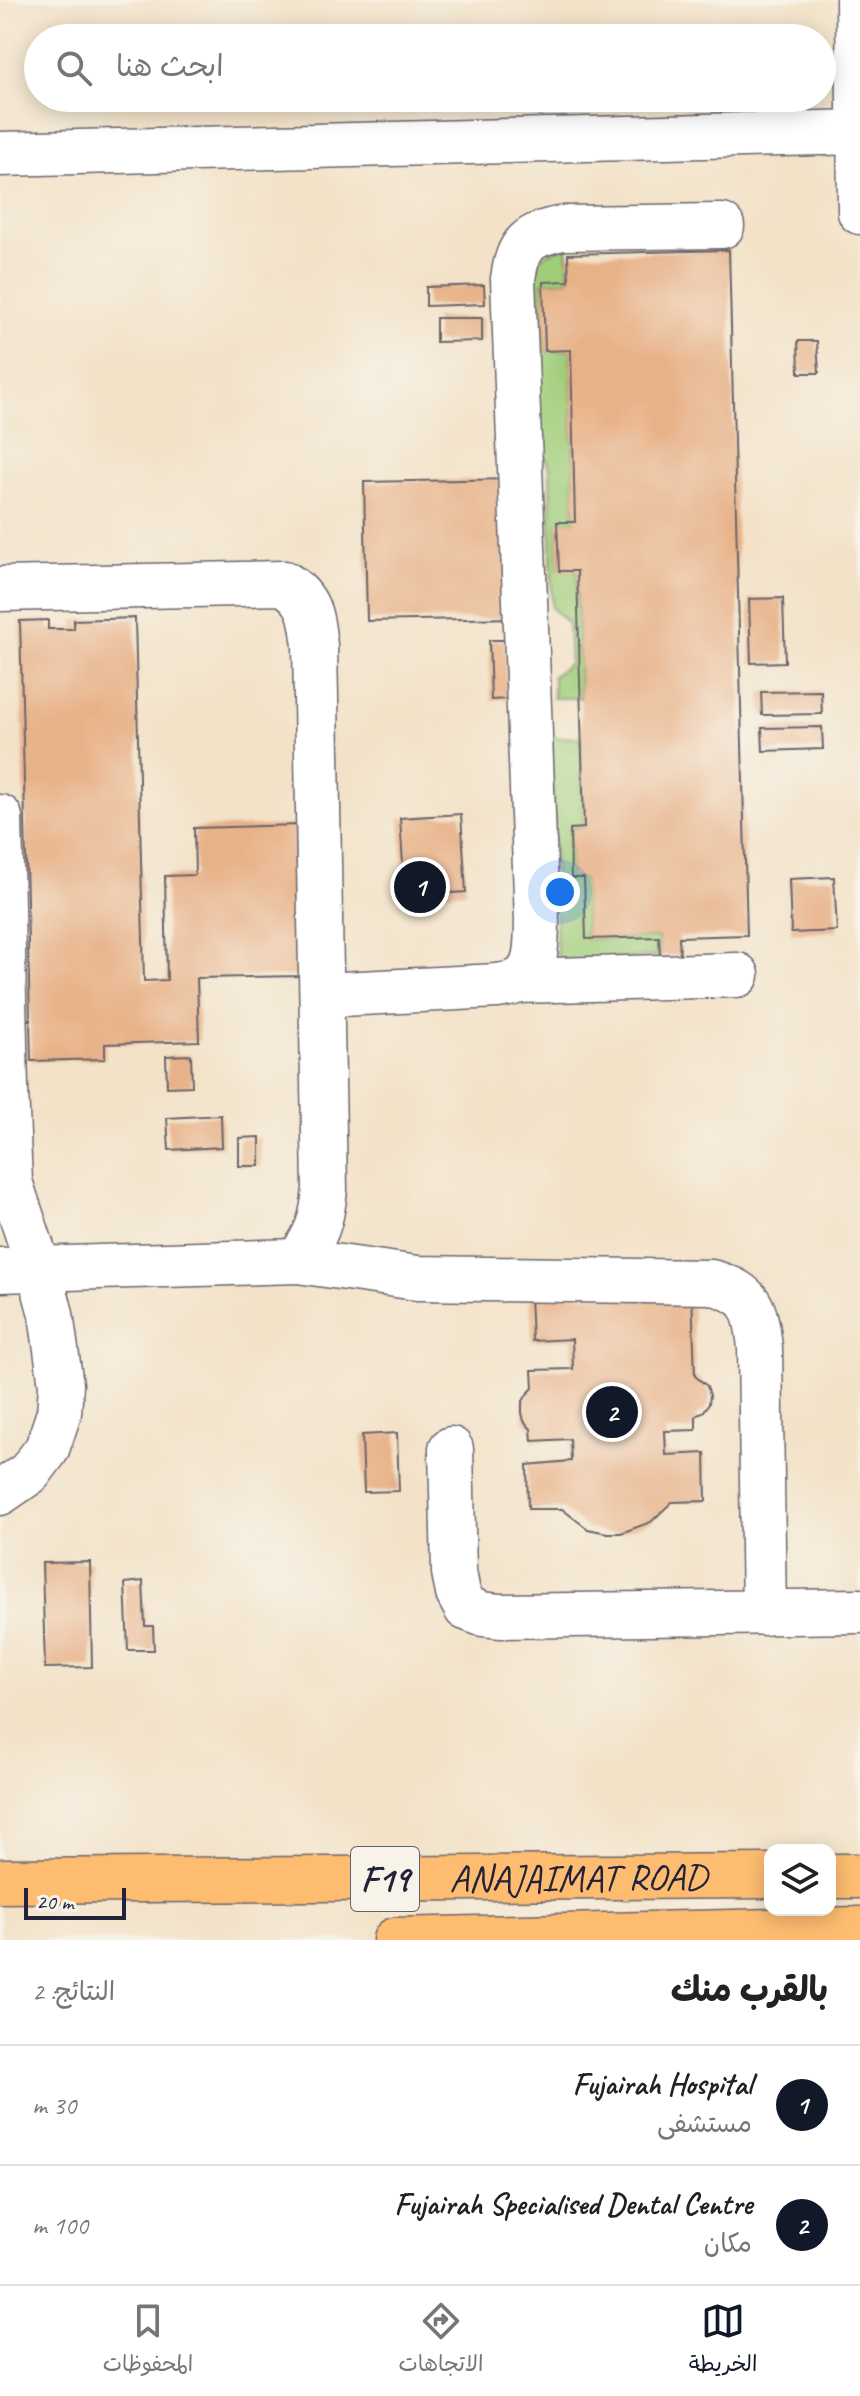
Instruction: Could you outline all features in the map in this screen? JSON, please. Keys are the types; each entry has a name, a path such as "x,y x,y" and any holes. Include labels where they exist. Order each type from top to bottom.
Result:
{"main road":[{"name":"ANAJAIMAT ROAD","path":"0,1881 764,1876"},
{"path":"836,1876 860,1876"},
{"name":"ANAJAIMAT ROAD","path":"395,1940 860,1929"}],"street":[{"path":"858,0 860,212"},
{"path":"0,154 859,132"},
{"path":"518,981 531,970 537,922 513,279 516,258 524,243 540,233 563,228 722,226"},
{"path":"0,589 284,583 299,593 311,615 315,645 325,1189 323,1216 315,1238 298,1261"},
{"path":"0,817 5,1196 20,1270 57,1348 61,1385 59,1413 47,1449 29,1473 0,1493"},
{"path":"322,995 497,986 518,981 737,975"},
{"path":"20,1270 298,1261 417,1278 711,1282 733,1288 749,1301 759,1334 764,1598"},
{"path":"451,1449 454,1572 458,1593 466,1608 482,1614 500,1616 764,1598 860,1580"},
{"path":"764,1598 860,1611"}],"green space":[{"path":"567,244 569,281 543,282 545,351 571,350 575,522 557,523 559,570 577,571 580,698 553,698 553,676 570,663 568,624 552,608 550,468 531,421 531,262"},
{"path":"581,737 584,828 570,829 571,878 584,878 586,939 659,937 660,956 562,962 557,954 551,738"}],"building":[{"path":"729,250 747,935 679,937 680,955 660,956 659,937 586,939 584,878 571,878 570,829 584,828 577,571 559,571 557,522 575,522 571,350 545,351 543,282 569,281 568,254"},
{"path":"484,285 485,304 426,306 426,287"},
{"path":"436,318 482,318 482,341 436,342"},
{"path":"798,341 817,341 819,373 799,373"},
{"path":"512,479 515,618 367,621 364,482"},
{"path":"783,598 785,662 751,663 749,599"},
{"path":"135,618 144,981 167,980 165,876 195,875 194,828 298,825 302,976 197,978 199,1041 105,1044 105,1059 31,1061 20,621 48,620 48,629 74,629 74,620"},
{"path":"489,640 505,640 507,699 491,700"},
{"path":"821,691 822,714 762,715 761,692"},
{"path":"822,727 823,749 763,751 762,728"},
{"path":"461,814 466,892 405,896 400,818"},
{"path":"834,877 837,931 791,933 789,879"},
{"path":"191,1055 192,1086 167,1087 166,1056"},
{"path":"221,1115 222,1147 169,1150 167,1118"},
{"path":"260,1137 260,1166 239,1166 239,1138"},
{"path":"692,1292 695,1376 707,1386 709,1404 696,1416 696,1430 665,1431 666,1455 705,1453 706,1501 672,1502 651,1522 621,1533 588,1529 562,1509 528,1509 527,1465 571,1461 570,1439 532,1441 531,1429 524,1421 522,1403 533,1388 532,1370 573,1369 572,1339 532,1341 530,1296"},
{"path":"397,1433 399,1491 364,1492 362,1435"},
{"path":"90,1562 92,1667 45,1668 42,1563"},
{"path":"143,1581 145,1626 153,1626 154,1650 128,1650 125,1583"}],"place":[{"name":"Fujairah Hospital","path":"420,887"},
{"name":"Fujairah Specialised Dental Centre","path":"612,1412"}]}
